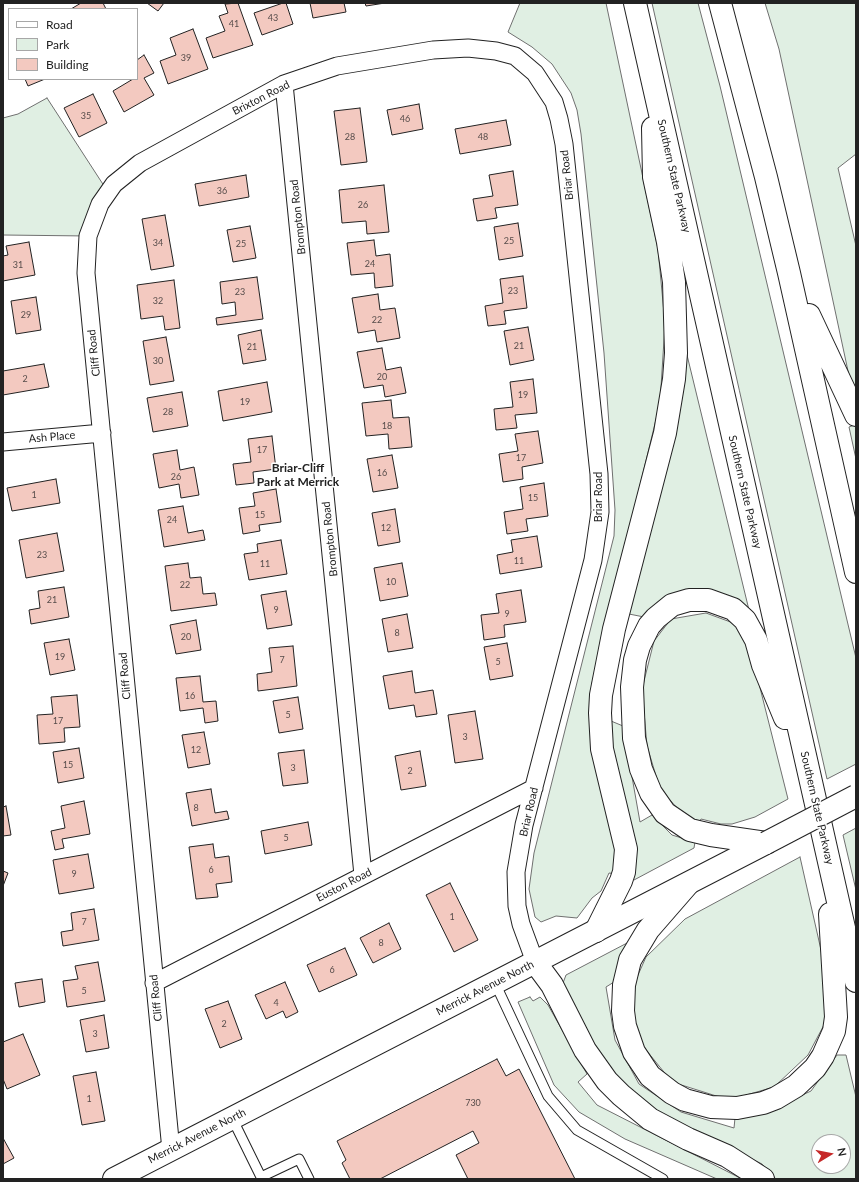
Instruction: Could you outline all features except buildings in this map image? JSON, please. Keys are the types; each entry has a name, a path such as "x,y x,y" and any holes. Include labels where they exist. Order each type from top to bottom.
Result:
{"main road":[{"path":"720,3 790,273 856,572"},
{"name":"Southern State Parkway","path":"634,5 856,981"},
{"path":"596,931 624,872 626,849 602,749 600,713 601,695 614,629 665,433 674,379 676,352 674,282 668,242 654,177 650,72"},
{"path":"790,273 833,370 856,415"},
{"path":"766,843 711,835 690,830 666,813 648,787 641,769 634,738 632,687 635,660 639,646 649,626 656,618 672,605 698,599 717,602 740,614 756,640 763,665 809,778"},
{"name":"Merrick Avenue North","path":"114,1179 856,796"},
{"path":"688,884 648,930 630,960 622,998 628,1039 645,1070 672,1093 685,1100 711,1107 730,1108 751,1106 776,1098 796,1086 815,1068 823,1056 834,1031 836,1001 828,857"},
{"path":"535,962 552,985 588,1055 607,1081 626,1100 661,1126 727,1156 763,1179"}],"street":[{"name":"Brixton Road","path":"100,204 114,184 140,163 284,84 337,66 433,50 468,48 496,51"},
{"name":"Briar Road","path":"496,51 515,56 535,73 554,102 560,119 564,144 600,493 600,512 594,560 524,825 516,879 517,906 521,924 535,962"},
{"name":"Brompton Road","path":"284,84 362,875"},
{"name":"Cliff Road","path":"100,204 88,236 86,273 171,1150"},
{"name":"Ash Place","path":"3,442 102,433"},
{"name":"Euston Road","path":"154,983 534,788"}],"lane":[{"path":"495,983 548,1096 578,1130 663,1179"},
{"path":"232,1118 262,1178 299,1159 309,1179"}],"green space":[{"path":"520,3 606,3 658,249 665,324 660,403 592,683 591,736 615,849 616,874 609,873 601,891 592,898 577,918 556,916 541,922 535,917 529,889 534,853 614,536 615,510 604,353 581,134 577,110 571,93 552,64 532,47 508,32"},
{"path":"652,3 698,3 720,86 856,658 856,764 827,779"},
{"path":"765,3 856,3 856,154 838,168 856,246 856,402 854,399 779,49"},
{"path":"47,98 108,192 88,236 3,235 3,118 18,114"},
{"path":"687,355 749,610 728,597 644,617 629,614 679,401"},
{"path":"854,425 856,428 856,459 849,427"},
{"path":"706,613 736,624 750,648 788,799 755,817 732,824 721,824 701,819 697,825 686,818 660,789 647,746 642,689 654,641 671,619"},
{"path":"611,721 623,726 640,822 652,815 672,835 695,842 694,848 634,880 631,877 609,743"},
{"path":"856,828 856,890 843,835"},
{"path":"800,857 828,981 825,1023 808,1055 774,1087 729,1100 672,1082 638,1040 630,993 646,957 685,919"},
{"path":"629,942 614,982 606,987 615,1040 639,1084 681,1112 734,1128 735,1118 761,1114 811,1091 837,1055 846,1055 856,1097 856,1179 776,1179 762,1164 646,1107 608,1070 565,994 563,983 566,975"},
{"path":"530,997 533,1001 540,997 548,1005 587,1074 578,1082 597,1105 742,1179 717,1179 625,1139 579,1112 554,1085 518,1002"}],"district":[{"name":"Briar-Cliff Park at Merrick","path":"298,475"}]}
